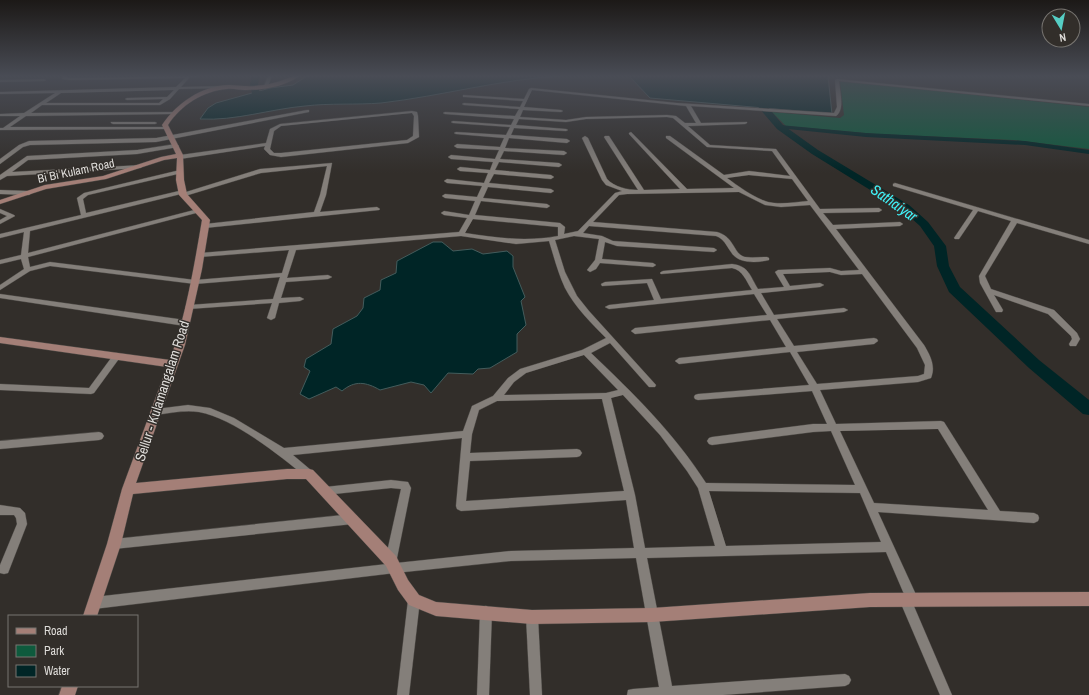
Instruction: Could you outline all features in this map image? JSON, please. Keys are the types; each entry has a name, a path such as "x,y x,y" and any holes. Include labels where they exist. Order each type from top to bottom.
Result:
{"street":[{"path":"1,130 34,108"},
{"path":"166,126 173,113 178,108"},
{"path":"461,234 472,217 516,118 522,108"},
{"path":"528,108 561,111"},
{"path":"690,108 700,125"},
{"path":"740,108 836,115 838,108"},
{"path":"177,149 212,128 307,111"},
{"path":"406,112 415,113 416,116 416,137 408,141 281,155 272,154 269,151 268,144 272,130 280,125 289,123 406,112"},
{"path":"0,115 173,113"},
{"path":"445,113 572,120 601,117 667,116 674,117 709,146 774,150 812,204 819,211 921,347 929,365 928,376 918,379 698,397"},
{"path":"453,122 566,130"},
{"path":"683,125 745,123"},
{"path":"12,124 166,126"},
{"path":"166,126 177,149 180,180 183,193 206,220 205,226 377,209"},
{"path":"1,130 34,133 166,126"},
{"path":"29,143 26,141 34,133"},
{"path":"631,133 685,191"},
{"path":"456,134 567,141"},
{"path":"607,137 642,191"},
{"path":"668,137 740,190 765,203 812,204"},
{"path":"585,138 604,179 608,184 627,192"},
{"path":"0,162 13,155 29,143 156,140 177,149"},
{"path":"20,158 268,144"},
{"path":"457,146 564,153"},
{"name":"Bi Bi Kulam Road","path":"0,202 45,187 104,178 163,158 177,149"},
{"path":"0,153 13,155"},
{"path":"451,157 559,165"},
{"path":"0,178 28,158"},
{"path":"0,236 183,193 260,172 330,164 323,195 316,214"},
{"path":"5,174 141,166"},
{"path":"460,169 551,177"},
{"path":"84,216 80,198 86,194 180,172"},
{"path":"723,177 749,173 794,178"},
{"path":"447,180 551,191"},
{"path":"895,185 1089,242"},
{"path":"200,255 461,234 515,242 551,238 580,232 617,194 642,191 740,190"},
{"path":"0,192 29,193"},
{"path":"445,196 547,206"},
{"path":"957,238 977,209"},
{"path":"819,211 879,210"},
{"path":"0,262 198,211"},
{"path":"0,212 12,216 0,222"},
{"path":"444,213 560,225 562,227 561,236"},
{"path":"999,310 982,280 982,276 1016,220"},
{"path":"588,224 717,234 725,237 736,254 740,257 767,259"},
{"path":"831,227 900,224"},
{"name":"Sellur - Kulamangalam Road","path":"90,615 114,544 128,489 173,364 195,282 205,226"},
{"path":"28,230 24,256 28,270"},
{"path":"574,234 602,238 616,244 714,250"},
{"path":"551,238 560,268 570,290 579,304 652,385"},
{"path":"590,270 596,266 599,260 602,238"},
{"path":"271,318 293,248"},
{"path":"599,260 653,265"},
{"path":"0,288 28,270 50,264 195,282 283,278 328,278"},
{"path":"663,273 735,266 742,270 814,387 834,428 889,547 946,695"},
{"path":"788,288 778,272 830,270 842,273 864,272"},
{"path":"605,284 650,281 659,302"},
{"path":"609,307 820,285"},
{"path":"989,291 1051,312 1074,335 1076,339 1073,344"},
{"path":"0,296 185,323"},
{"path":"189,307 300,299"},
{"path":"635,331 844,310"},
{"path":"496,398 511,380 523,371 585,352 611,339"},
{"path":"0,340 173,364"},
{"path":"679,362 874,341"},
{"path":"585,352 662,429 695,472 704,487 722,551"},
{"path":"0,386 91,391 117,356"},
{"path":"625,391 606,396 496,398 475,408 467,434 461,506 630,495"},
{"path":"606,396 630,495 667,694"},
{"path":"156,412 179,408 199,409 220,415 283,452 309,474 353,519 393,564 402,585 414,600 436,609 532,617 652,615 870,600 1089,599"},
{"path":"712,441 813,428 941,425 997,516"},
{"path":"283,452 467,434"},
{"path":"0,445 99,436"},
{"path":"465,457 577,453"},
{"path":"128,489 287,474 309,474"},
{"path":"325,491 391,484 404,485 406,488 393,564"},
{"path":"704,487 862,489"},
{"path":"871,507 1034,518"},
{"path":"0,510 16,511 21,516 22,524 1,571"},
{"path":"114,544 353,519"},
{"path":"94,603 393,564 511,556 889,547"},
{"path":"403,695 414,600"},
{"path":"483,695 486,612"},
{"path":"532,617 536,695"},
{"path":"633,695 667,694 845,680"}],"green space":[{"path":"843,108 1089,108 1089,149 1013,140 876,134 786,126 772,112 840,118 844,115"}],"water":[{"path":"208,108 289,108 240,117 200,119"},
{"path":"769,108 831,108 832,114"},
{"path":"433,242 442,242 453,251 472,249 483,254 507,251 513,256 513,267 525,297 521,301 526,325 517,334 517,352 490,368 478,369 473,374 448,373 431,393 424,385 411,382 380,390 370,385 361,383 351,385 342,391 336,387 309,399 300,394 310,371 304,367 306,359 331,344 333,329 357,316 363,308 364,298 380,290 381,280 396,273 397,261"}],"waterway":[{"name":"Sathaiyar","path":"764,108 780,127 815,152 905,207 924,224 940,246 943,266 954,289 1034,364 1089,409"},
{"path":"780,127 866,135 1025,143 1089,152"}]}
